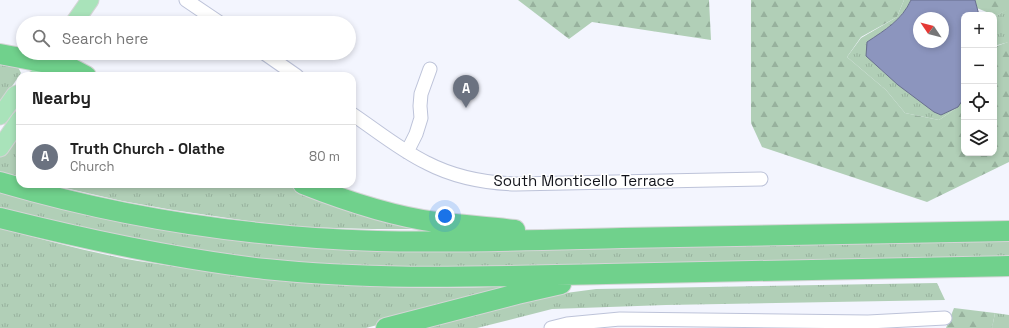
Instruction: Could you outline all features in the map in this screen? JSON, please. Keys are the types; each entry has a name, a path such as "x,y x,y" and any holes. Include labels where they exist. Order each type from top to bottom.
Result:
{"highway":[{"path":"0,54 16,57"},
{"path":"28,60 69,67 78,72"},
{"path":"24,188 104,208 211,227 305,237 376,241 433,242 1009,231"},
{"path":"314,188 353,202 408,217 436,222 605,238"},
{"path":"0,218 78,238 203,261 274,270 334,274 436,277 1009,266"},
{"path":"386,328 517,294 604,274"}],"main road":[{"path":"79,16 90,0"},
{"path":"0,116 16,95"},
{"path":"0,148 16,125"}],"street":[{"path":"186,0 210,16"},
{"path":"274,60 291,72"},
{"path":"407,152 416,134 421,118 421,94 430,69"},
{"name":"South Monticello Terrace","path":"356,117 407,152 427,163 447,172 482,181 498,183 761,179"},
{"path":"551,328 568,324 620,319 678,324 868,322 945,318"}],"green space":[{"path":"518,0 709,0 711,40 592,22 569,39"},
{"path":"751,0 904,0 897,17 861,37 847,57 886,90 905,113 939,120 958,107 961,102 961,156 997,156 997,46 1008,42 1009,38 1009,162 927,202 762,147 751,123"},
{"path":"904,0 911,0 898,19 867,42 881,70 934,112 942,114 958,107 939,120 905,113 886,90 847,57 861,38 897,17"},
{"path":"975,0 1006,0 1007,10 997,15 997,12 986,12 977,8"},
{"path":"1006,0 1009,0 1009,42 997,45 997,15 1006,10"},
{"path":"0,59 18,67 20,72 16,72 16,80 0,104"},
{"path":"16,135 16,188 36,188 167,229 1009,240 1009,257 396,268 309,264 241,257 0,218 0,157"},
{"path":"65,188 299,188 334,202 426,225 418,229 301,227 248,221 122,201"},
{"path":"0,228 118,257 209,272 296,282 340,285 427,288 515,286 515,288 366,328 0,328"},
{"path":"937,283 945,300 666,305 552,309 477,328 416,328 521,299 596,289"},
{"path":"954,308 995,313 992,328 946,328"},
{"path":"995,313 1009,315 1009,328 992,328"}],"water":[{"path":"911,0 975,0 978,12 961,12 961,102 958,107 941,115 934,112 898,85 866,56 867,42 892,24 903,13"}],"place":[{"name":"Truth Church - Olathe","path":"466,108"}]}
